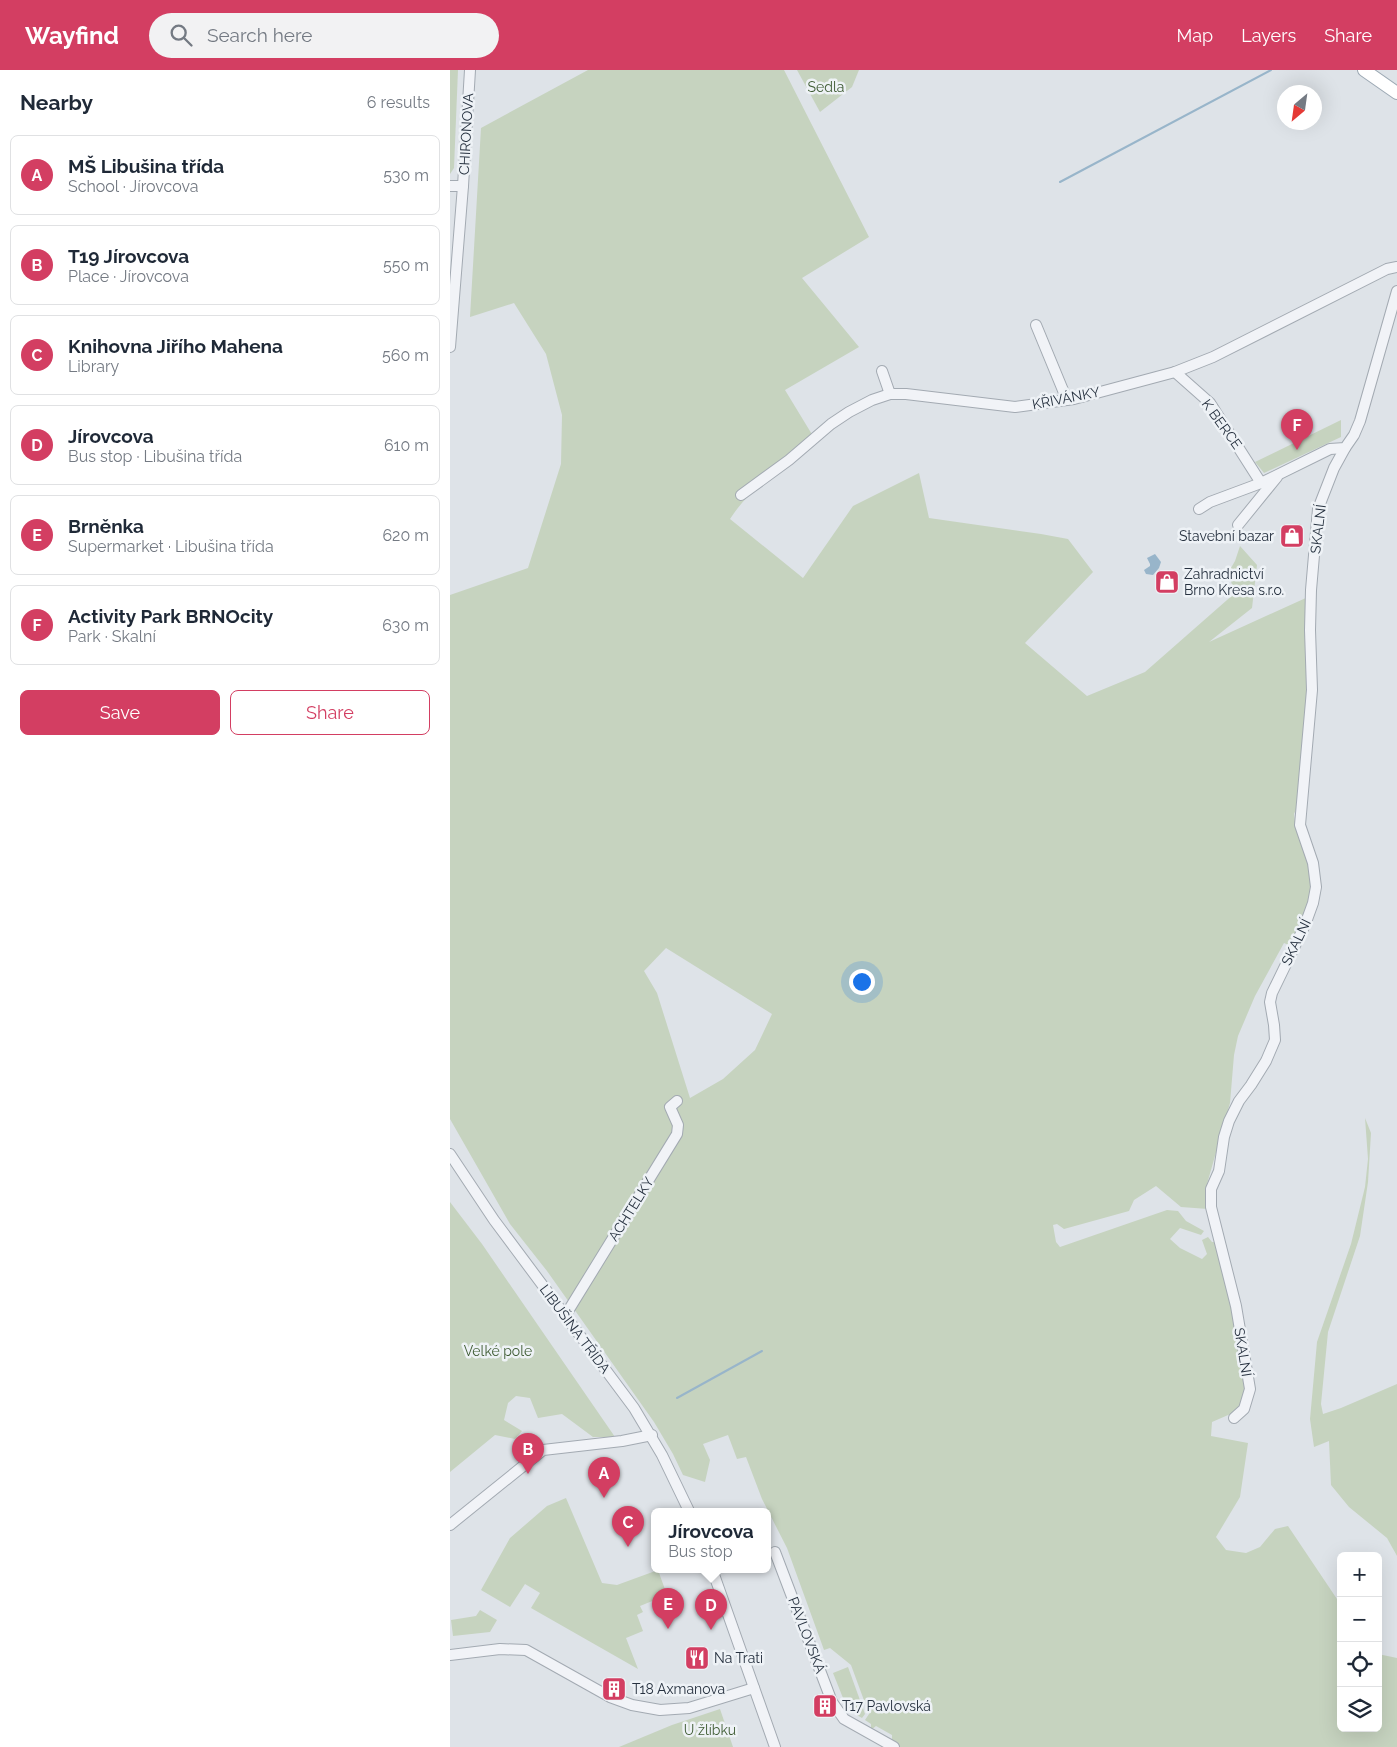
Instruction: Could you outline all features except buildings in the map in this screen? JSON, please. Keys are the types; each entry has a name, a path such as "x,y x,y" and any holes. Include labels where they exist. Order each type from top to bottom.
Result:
{"main road":[{"path":"1364,70 1397,93"}],"street":[{"name":"CHIRONOVA","path":"450,348 470,70"},
{"path":"450,186 463,186"},
{"name":"KŘIVÁNKY","path":"741,495 789,460 831,424 872,400 890,394 906,394 1015,407 1067,400 1175,372 1213,357 1387,269 1397,268"},
{"name":"SKALNÍ","path":"1234,1418 1244,1409 1250,1389 1236,1306 1211,1207 1211,1189 1219,1171 1224,1137 1229,1121 1239,1101 1266,1061 1275,1040 1270,1002 1272,993 1305,925 1313,903 1316,887 1315,874 1300,825 1312,690 1311,590 1318,510 1334,468 1354,435 1360,421 1397,291"},
{"path":"1036,325 1067,400"},
{"path":"882,371 890,394"},
{"name":"K BERCE","path":"1175,372 1210,403 1261,483"},
{"path":"1199,509 1210,502 1261,483 1330,449 1345,448"},
{"path":"1238,525 1279,474"},
{"name":"ACHTELKY","path":"565,1316 677,1134 678,1124 670,1107 676,1101"},
{"name":"LIBUŠINA TŘÍDA","path":"450,1154 494,1220 621,1389 652,1435 688,1508"},
{"path":"450,1525 543,1450 622,1441 652,1435"},
{"name":"PAVLOVSKÁ","path":"776,1552 837,1711 844,1719 894,1747"},
{"path":"713,1573 775,1747"},
{"path":"450,1655 500,1649 526,1650 610,1697 632,1705 660,1710 688,1708 754,1688"}],"green space":[{"path":"450,70 458,70 454,168 450,174"},
{"path":"588,70 784,70 869,237 802,278 859,347 785,390 816,441 758,486 738,507 730,519 803,578 853,506 919,473 929,518 1068,539 1093,572 1025,643 1087,696 1145,672 1235,593 1228,573 1235,561 1240,546 1257,565 1252,608 1209,642 1308,597 1309,687 1299,803 1294,814 1296,829 1303,843 1314,879 1313,895 1291,946 1284,943 1255,996 1238,1036 1234,1055 1230,1103 1207,1184 1208,1209 1181,1207 1156,1186 1134,1200 1129,1211 1064,1229 1057,1224 1053,1225 1056,1242 1060,1247 1167,1210 1178,1211 1186,1221 1204,1231 1201,1235 1180,1228 1170,1239 1180,1248 1202,1259 1207,1254 1202,1240 1208,1237 1212,1242 1217,1242 1223,1262 1245,1383 1242,1409 1212,1422 1211,1436 1248,1443 1240,1497 1216,1537 1226,1550 1246,1553 1260,1547 1275,1529 1288,1526 1337,1599 1337,1732 1382,1732 1382,1655 1397,1658 1397,1747 898,1747 892,1741 892,1735 876,1726 871,1730 871,1724 865,1720 869,1714 851,1665 830,1648 824,1650 787,1548 771,1517 771,1508 767,1508 762,1499 746,1457 737,1459 728,1435 703,1444 710,1460 705,1482 683,1475 654,1422 547,1271 510,1224 450,1119 450,595 528,568 561,464 562,415 546,354 514,303 470,317 481,128","holes":["666,948 772,1014 755,1050 723,1079 690,1098 657,993 644,971"]},
{"name":"Sedla","path":"797,70 859,70 852,87 820,112"},
{"path":"1341,420 1341,437 1264,473 1255,462"},
{"path":"1365,1118 1371,1133 1368,1182 1360,1236 1328,1332 1321,1404 1323,1414 1397,1384 1397,1556 1387,1538 1349,1507 1331,1485 1329,1441 1314,1447 1310,1419 1317,1342 1351,1244 1365,1187 1368,1159"},
{"name":"Velké pole","path":"450,1202 482,1244 615,1437 593,1437 562,1414 538,1418 530,1398 516,1396 508,1403 504,1420 522,1431 515,1439 495,1435 450,1472"},
{"path":"566,1498 602,1583 617,1585 651,1573 659,1573 667,1595 640,1606 643,1612 637,1615 643,1631 626,1638 638,1669 531,1608 540,1593 525,1584 510,1607 481,1590 510,1538 547,1506"},
{"path":"480,1610 497,1620 490,1632 453,1636 451,1620 476,1616"},
{"path":"848,1667 865,1714 862,1718 850,1711 833,1673"},
{"name":"U žlíbku","path":"720,1709 733,1747 619,1747 672,1725"}],"water":[{"path":"1155,554 1161,562 1159,568 1153,575 1146,574 1144,570 1150,566 1147,558"}],"waterway":[{"path":"1060,182 1271,70"},
{"path":"677,1398 762,1351"}],"place":[{"name":"Activity Park BRNOcity","path":"1297,450"},
{"name":"Stavební bazar","path":"1292,536"},
{"name":"Zahradnictví Brno Kresa s.r.o.","path":"1167,582"},
{"name":"T19 Jírovcova","path":"528,1474"},
{"name":"MŠ Libušina třída","path":"604,1498"},
{"name":"Knihovna Jiřího Mahena","path":"628,1547"},
{"name":"Brněnka","path":"668,1629"},
{"name":"Jírovcova","path":"711,1630"},
{"name":"Na Trati","path":"697,1658"},
{"name":"T18 Axmanova","path":"614,1689"},
{"name":"T17 Pavlovská","path":"825,1706"}]}
